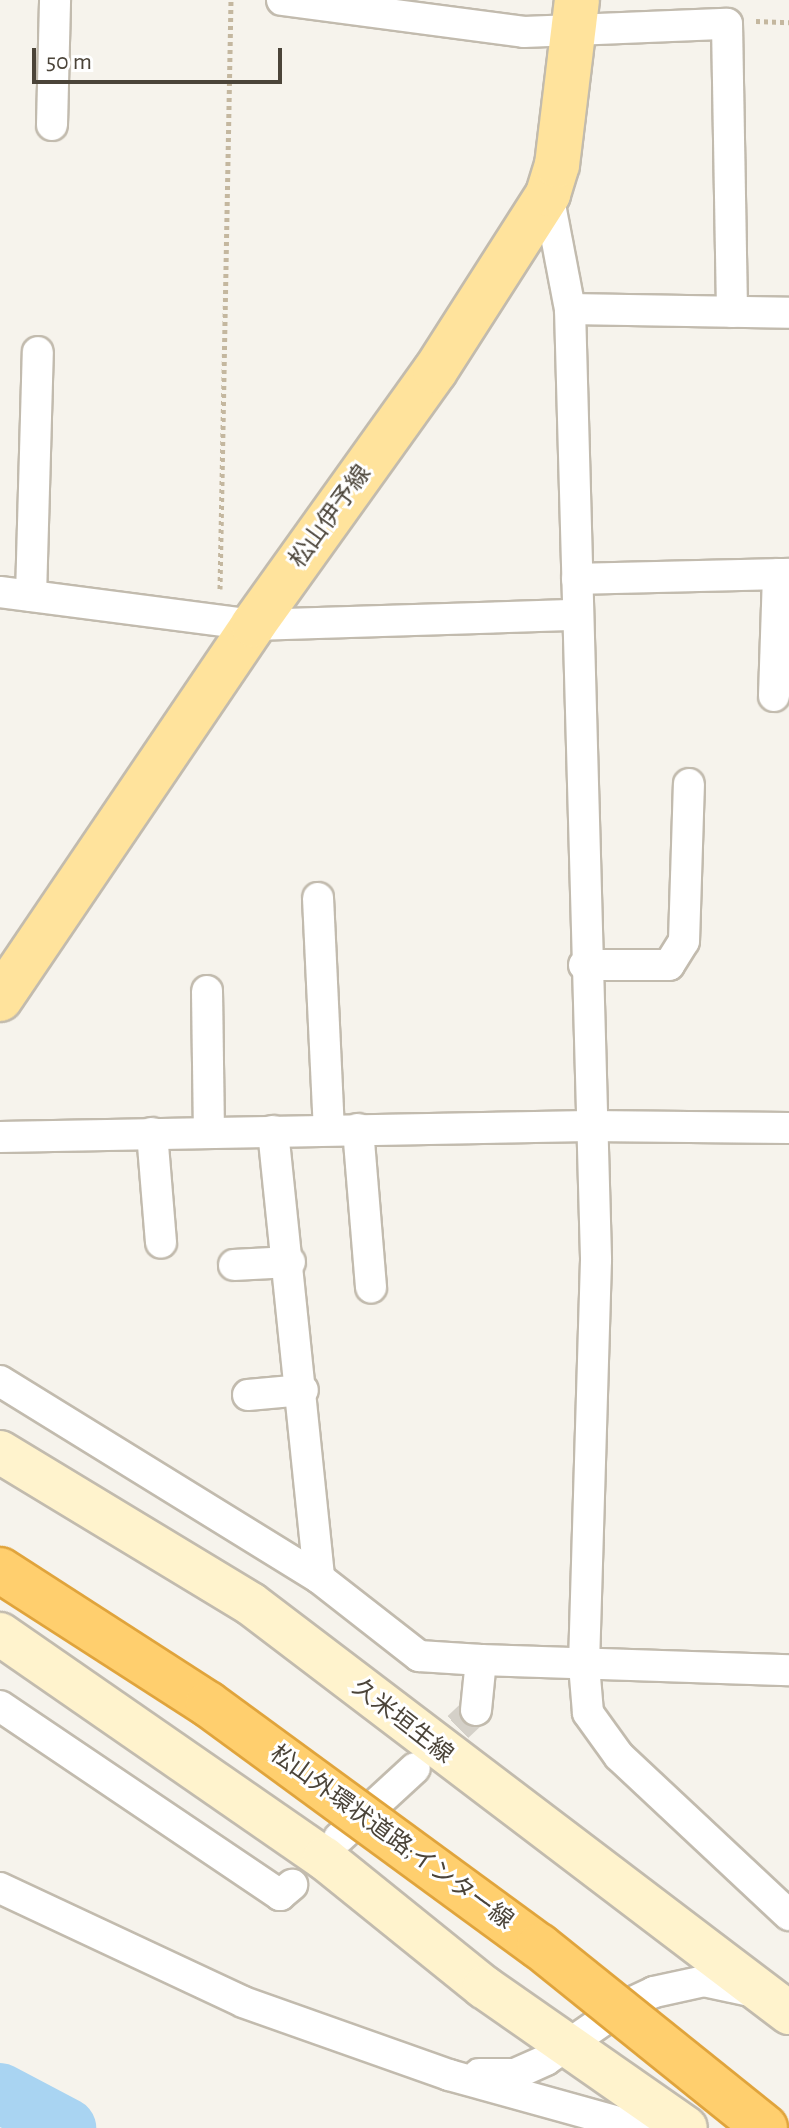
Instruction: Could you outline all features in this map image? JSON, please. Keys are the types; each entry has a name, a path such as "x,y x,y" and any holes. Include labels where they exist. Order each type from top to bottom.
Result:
{"highway":[{"name":"松山外環状道路;インター線","path":"0,1570 208,1704 539,1946 765,2128"}],"main road":[{"name":"松山伊予線","path":"0,999 236,624 435,371 548,194 576,14"},
{"name":"久米垣生線","path":"0,1452 251,1604 776,2004"},
{"path":"0,1634 312,1849 484,1987 686,2128"}],"street":[{"path":"52,125 55,0"},
{"path":"282,0 524,32 576,14 729,12 732,312"},
{"path":"548,194 570,309 584,965 596,1260 584,1665 588,1713 619,1756 789,1915"},
{"path":"570,309 789,313"},
{"path":"31,596 38,352"},
{"path":"577,579 784,574 774,696"},
{"path":"0,592 236,624 577,615"},
{"path":"584,965 669,965 684,941 689,784"},
{"path":"318,898 344,1130 371,1287"},
{"path":"207,991 209,1132"},
{"path":"0,1137 589,1126 789,1128"},
{"path":"273,1131 290,1262 319,1578"},
{"path":"152,1133 161,1243"},
{"path":"234,1265 290,1262"},
{"path":"0,1381 319,1578 419,1656 584,1665 789,1670"},
{"path":"248,1395 303,1390"},
{"path":"476,1710 481,1660"},
{"path":"0,1706 280,1895 292,1885"},
{"path":"339,1838 415,1768"},
{"path":"0,1888 243,2002 449,2075 640,2128"},
{"path":"449,2075 515,2074 570,2045 624,2006 654,1992 704,1981 776,2004"}],"path":[{"path":"231,0 236,624"}],"waterway":[{"path":"0,2093 66,2128"}],"tunnel":[{"path":"425,1758 476,1710"}]}
